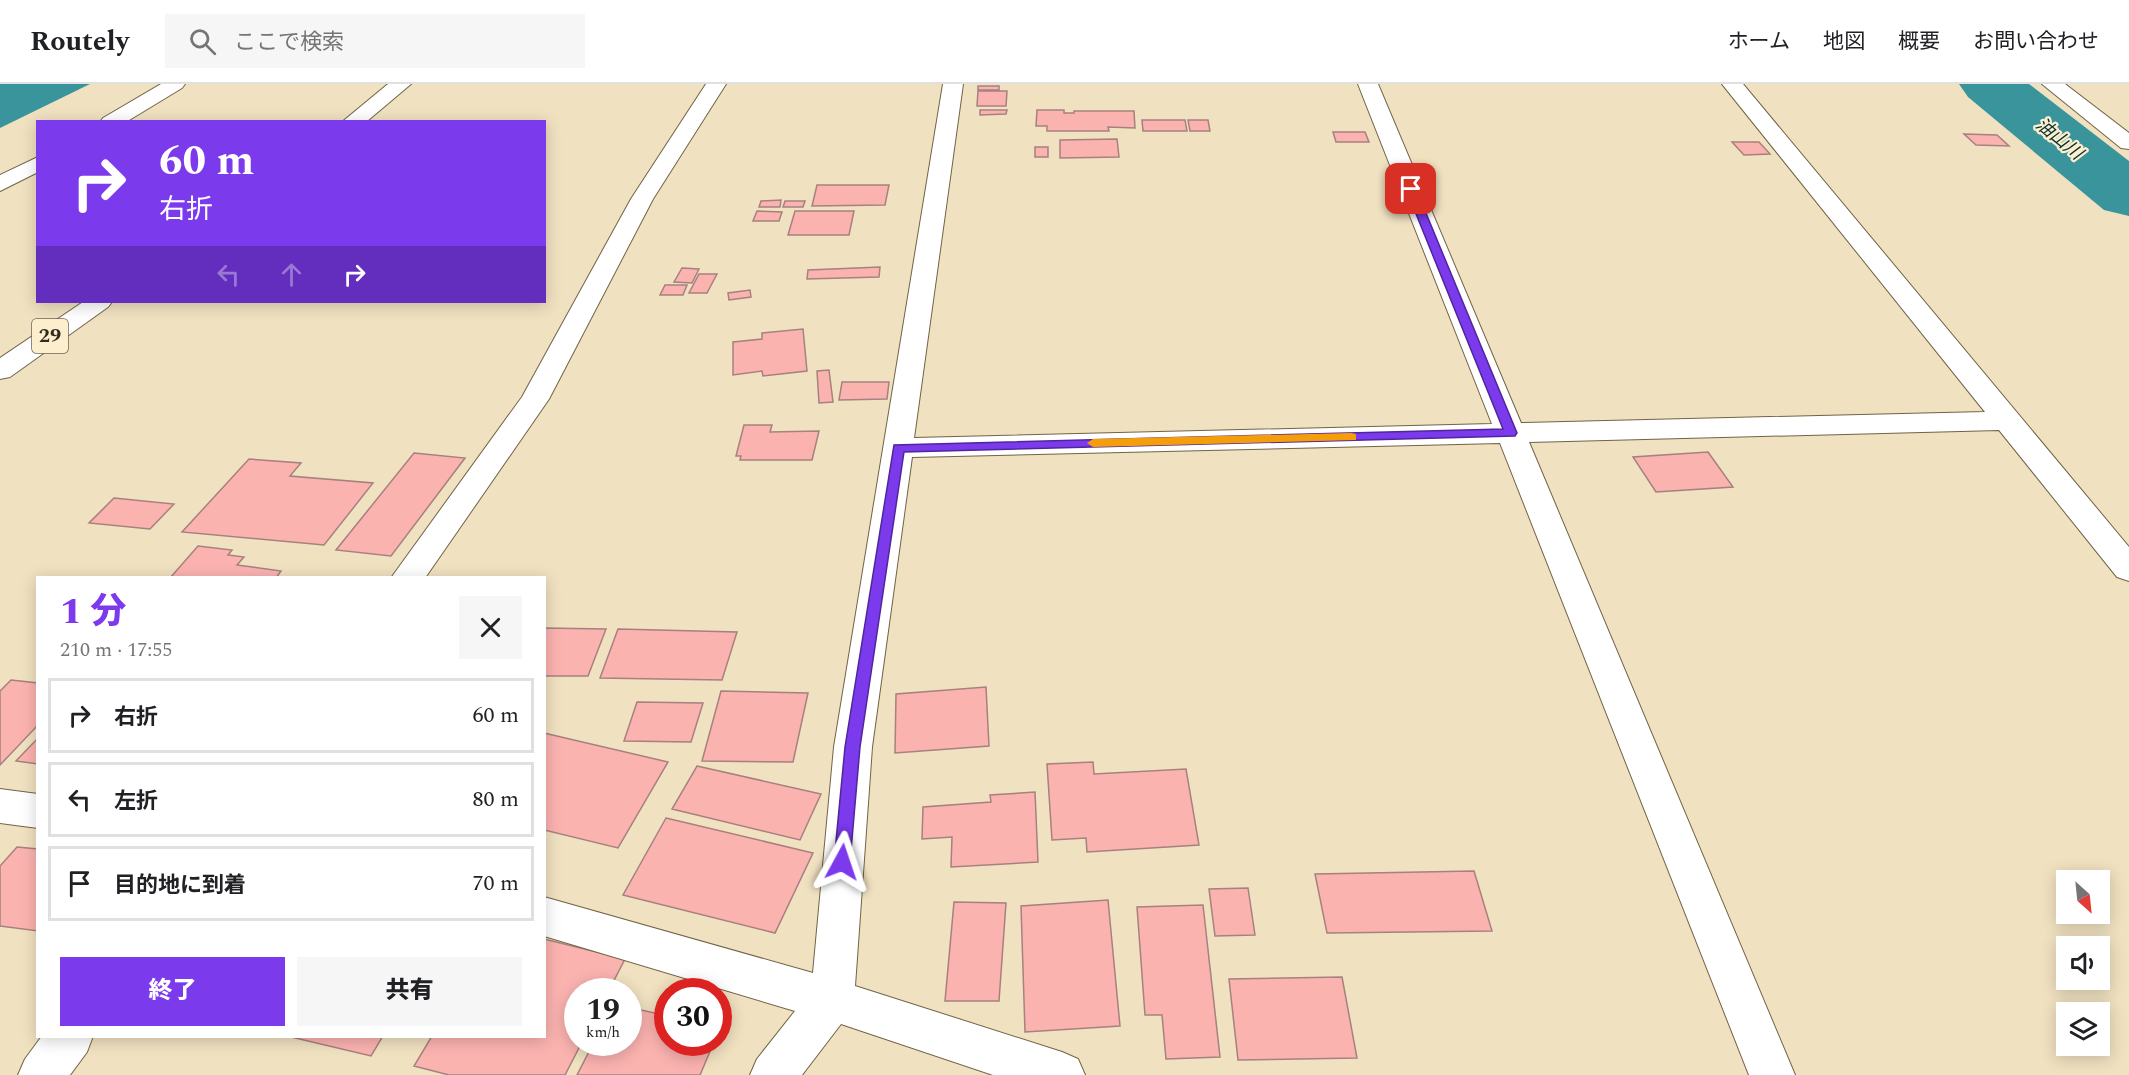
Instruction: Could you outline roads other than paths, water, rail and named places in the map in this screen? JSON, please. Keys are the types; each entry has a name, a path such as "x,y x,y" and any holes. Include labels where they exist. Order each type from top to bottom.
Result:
{"street":[{"path":"113,120 175,84"},
{"path":"355,120 401,84"},
{"path":"409,576 535,399 642,199 716,84"},
{"path":"773,1075 832,1000 853,747 953,84"},
{"path":"1368,84 1772,1075"},
{"path":"1732,84 2129,569"},
{"path":"2052,84 2129,143"},
{"path":"2092,115 2129,116"},
{"path":"0,184 36,164"},
{"name":"29","path":"0,371 98,303"},
{"path":"898,448 2007,421"},
{"path":"0,806 36,812"},
{"path":"546,917 832,1000 1062,1075"},
{"path":"41,1075 69,1038"}],"water":[{"path":"0,84 90,84 0,128"}],"waterway":[{"name":"油山川","path":"1990,84 2129,195"}]}
